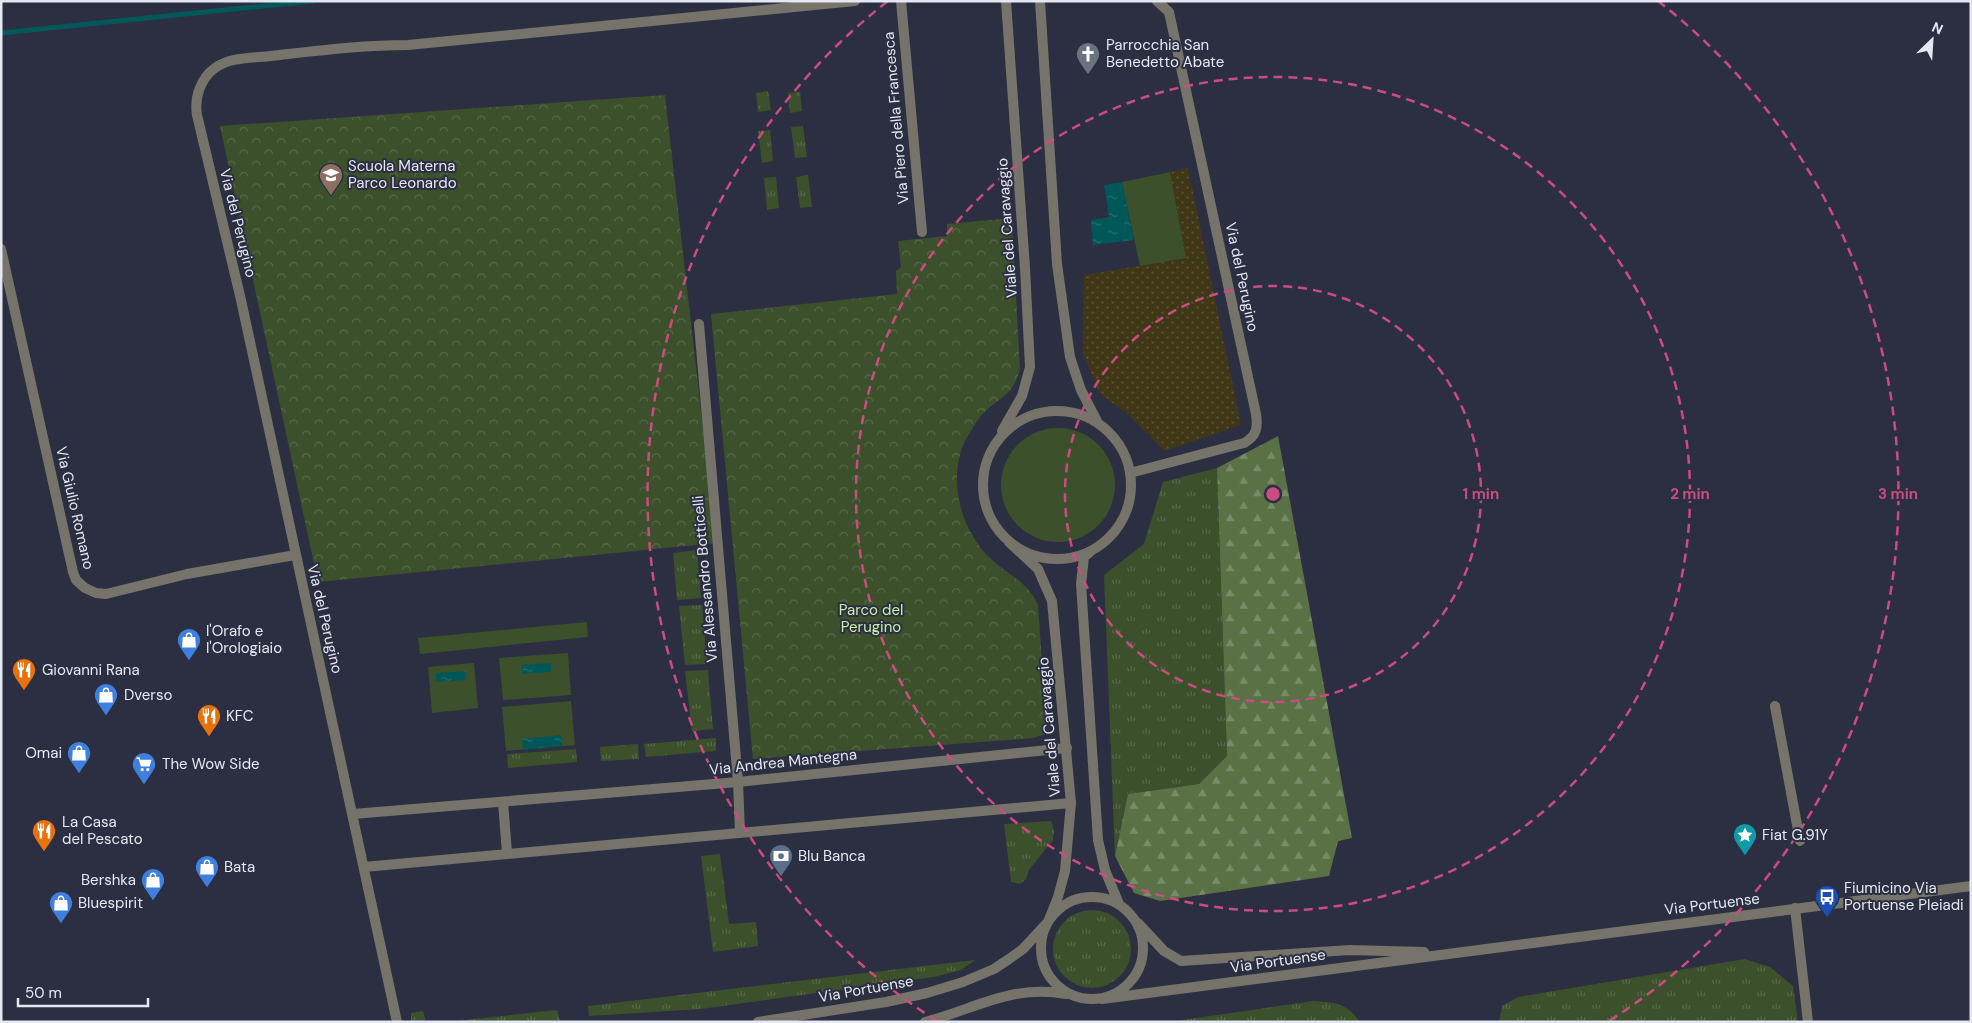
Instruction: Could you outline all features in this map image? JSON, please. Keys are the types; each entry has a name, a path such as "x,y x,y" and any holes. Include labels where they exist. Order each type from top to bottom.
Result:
{"street":[{"name":"Via del Perugino","path":"397,1021 241,300 196,115 198,92 202,82 211,71 231,61 328,50 415,44 855,1"},
{"name":"Via Piero della Francesca","path":"901,1 922,232"},
{"name":"Viale del Caravaggio","path":"994,445 1022,396 1030,367 1006,1"},
{"path":"1040,1 1057,264 1070,357 1081,390 1098,423"},
{"name":"Via del Perugino","path":"1130,473 1244,443 1255,434 1257,428 1256,414 1169,12 1157,1"},
{"name":"Via Giulio Romano","path":"1,249 73,572 82,585 96,593 106,594 187,574 295,555"},
{"name":"Via Alessandro Botticelli","path":"698,324 738,782 740,832"},
{"path":"1092,550 1072,558 1049,559 1028,554 1009,542 994,526 985,507 982,485 985,464 994,445 1010,427 1030,416 1038,414 1053,411 1077,413 1098,423 1116,440 1125,456 1130,473 1130,496 1124,518 1110,536 1084,557 1080,584 1098,830 1105,870 1119,904"},
{"name":"Viale del Caravaggio","path":"1009,542 1038,569 1052,601 1067,748 1070,802 1065,871 1058,897 1048,922"},
{"path":"1775,706 1800,841"},
{"name":"Via Andrea Mantegna","path":"353,814 738,782 1067,748"},
{"path":"502,802 507,853"},
{"path":"364,867 1070,802"},
{"name":"Via Portuense","path":"1102,999 1971,886"},
{"path":"925,1022 1015,993 1045,991 1070,994 1086,999 1102,999 1117,994 1130,984 1139,970 1144,955 1144,939 1138,923 1130,912 1119,904 1104,898 1088,897 1072,901 1058,910 1048,922 1042,938 1041,955 1046,971 1056,985 1070,994"},
{"path":"1795,908 1808,1022"},
{"name":"Via Portuense","path":"758,1022 886,1002 956,984 994,969 1009,960 1023,949 1048,922"},
{"name":"Via Portuense","path":"1138,923 1164,951 1181,961 1350,950 1457,952"}],"green space":[{"path":"768,91 771,110 758,112 756,93"},
{"path":"800,92 802,111 790,113 788,93"},
{"path":"665,95 716,543 318,582 220,126"},
{"path":"803,126 807,157 795,158 791,127"},
{"path":"770,130 773,161 762,163 758,131"},
{"path":"1170,172 1186,258 1140,266 1122,182"},
{"path":"808,175 812,207 800,208 796,177"},
{"path":"776,177 779,208 767,210 764,178"},
{"name":"Parco del Perugino","path":"1012,218 1020,369 1017,379 1009,392 986,410 966,439 957,471 957,488 965,521 972,536 993,561 1030,591 1038,605 1047,733 1034,738 753,759 711,314 897,294 896,271 901,267 898,241 947,236 947,224"},
{"path":"1058,428 1080,432 1098,445 1111,463 1115,485 1111,507 1098,525 1080,538 1058,542 1036,538 1018,525 1005,507 1001,485 1005,463 1018,445 1036,432"},
{"path":"1278,436 1352,838 1338,841 1329,876 1160,901 1134,893 1115,856 1128,794 1199,784 1227,756 1217,468"},
{"path":"1217,468 1227,756 1199,784 1128,794 1115,856 1104,575 1144,544 1163,482"},
{"path":"697,550 701,598 677,600 673,553"},
{"path":"702,605 707,664 685,665 679,606"},
{"path":"587,622 588,637 420,654 418,638"},
{"path":"568,653 571,695 503,700 499,658"},
{"path":"474,663 478,708 432,713 428,667"},
{"path":"708,670 713,729 692,731 685,671"},
{"path":"571,701 575,745 506,751 502,707"},
{"path":"716,738 716,751 646,757 644,744"},
{"path":"638,744 639,759 601,761 600,747"},
{"path":"576,749 577,762 508,768 507,754"},
{"path":"1051,821 1054,831 1053,840 1029,870 1026,879 1020,884 1011,882 1004,824"},
{"path":"720,854 729,924 756,922 758,946 713,952 701,856"},
{"path":"1092,910 1107,913 1120,921 1128,934 1131,949 1128,964 1120,977 1107,985 1092,988 1077,985 1064,977 1056,964 1053,949 1056,934 1064,921 1077,913"},
{"path":"1745,959 1770,967 1793,986 1798,1022 1499,1022 1502,1006 1518,997"},
{"path":"975,960 961,970 934,977 701,1009 589,1016 588,1006"},
{"path":"1313,1001 1328,1002 1345,1007 1360,1022 1169,1022"},
{"path":"557,1010 560,1020 551,1022 447,1022"},
{"path":"423,1011 426,1022 411,1022 411,1013"}],"sand":[{"path":"1188,168 1241,425 1164,451 1128,414 1100,394 1083,353 1084,275 1186,258 1170,172"}],"water":[{"path":"1122,182 1134,240 1093,245 1091,220 1109,217 1104,185"},
{"path":"551,663 551,672 522,674 521,665"},
{"path":"466,671 466,680 436,682 436,673"},
{"path":"561,735 562,746 523,750 522,739"}],"waterway":[{"path":"1,33 313,1"}],"place":[{"name":"Parrocchia San Benedetto Abate","path":"1088,75"},
{"name":"Scuola Materna Parco Leonardo","path":"331,196"},
{"name":"l'Orafo e l'Orologiaio","path":"189,661"},
{"name":"Giovanni Rana","path":"24,691"},
{"name":"Dverso","path":"106,716"},
{"name":"KFC","path":"209,737"},
{"name":"Omai","path":"79,774"},
{"name":"The Wow Side","path":"144,785"},
{"name":"La Casa del Pescato","path":"44,852"},
{"name":"Fiat G.91Y","path":"1745,856"},
{"name":"Blu Banca","path":"781,877"},
{"name":"Bata","path":"207,888"},
{"name":"Bershka","path":"153,901"},
{"name":"Fiumicino Via Portuense Pleiadi","path":"1827,918"},
{"name":"Bluespirit","path":"61,924"}]}
